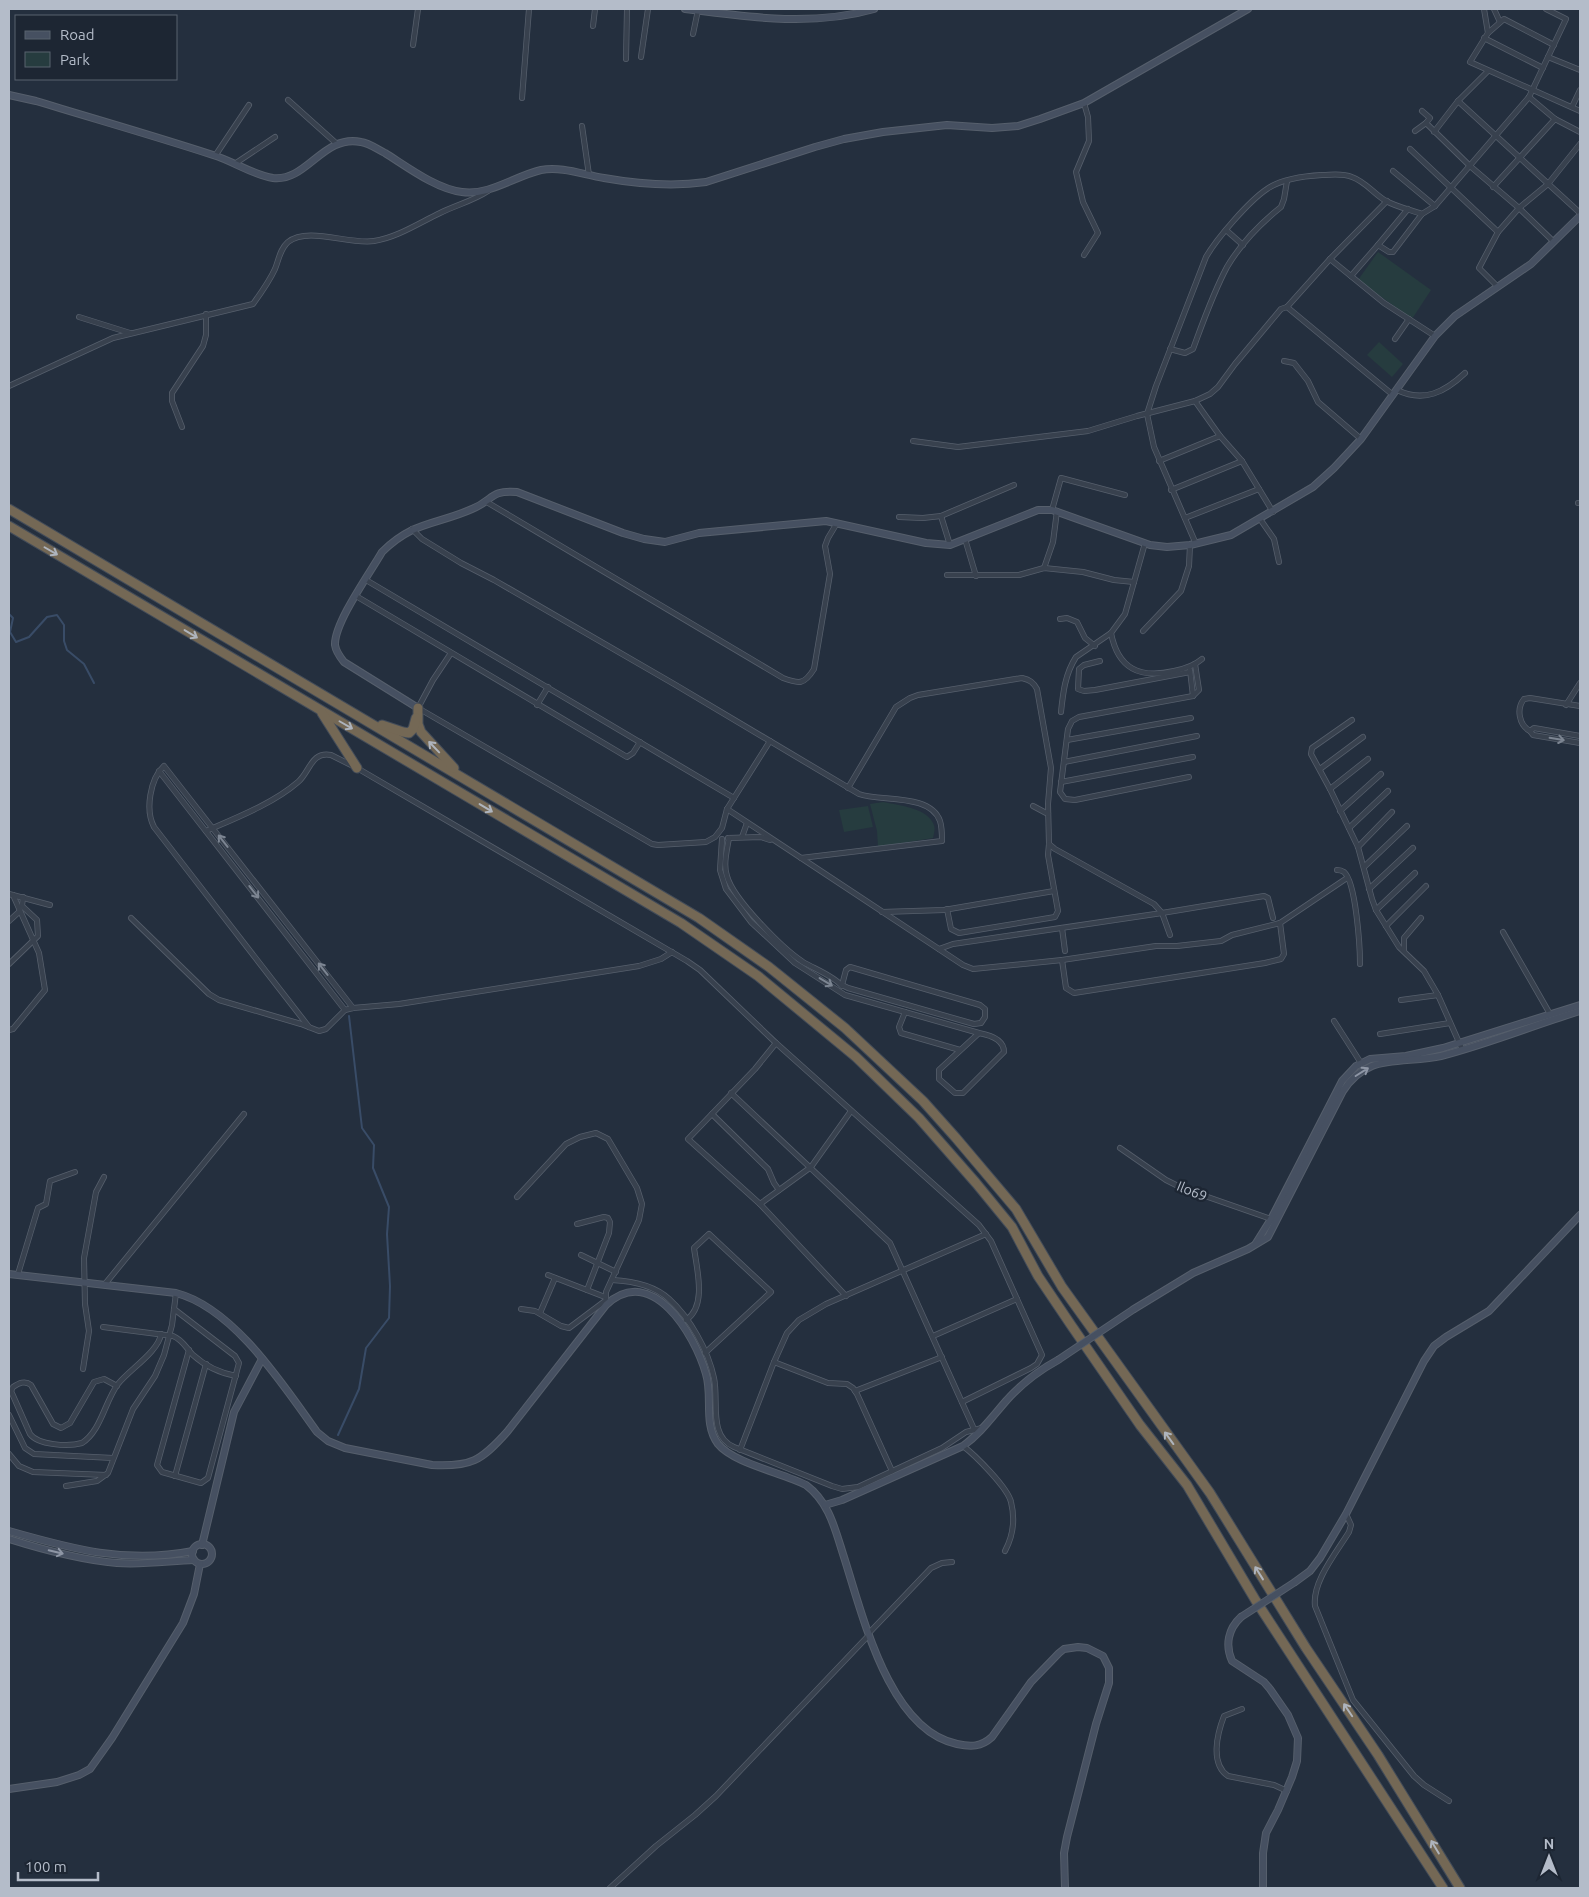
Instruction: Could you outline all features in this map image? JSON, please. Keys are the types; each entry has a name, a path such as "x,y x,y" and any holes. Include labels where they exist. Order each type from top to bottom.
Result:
{"highway":[{"path":"9,509 658,893 747,950 845,1028 903,1081 956,1138 1016,1209 1068,1294 1210,1493 1301,1640 1378,1755 1460,1888"},
{"path":"9,526 700,935 758,976 856,1057 919,1118 1012,1227 1038,1276 1070,1325 1140,1425 1191,1491 1256,1601 1443,1888"},
{"path":"362,717 403,732 409,732 413,729 418,708"},
{"path":"418,708 418,724 421,732 465,779"},
{"path":"321,711 357,768"}],"main road":[{"path":"688,9 785,20 849,15 874,9"},
{"path":"9,95 36,101 215,156 275,178 288,176 300,170 332,145 348,141 361,142 373,146 446,188 462,192 475,192 541,170 568,170 663,186 706,182 844,140 918,127 948,125 992,128 1018,126 1084,103 1248,9"},
{"path":"418,708 344,662 335,646 336,636 342,620 382,552 400,536 412,529 473,509 492,495 504,491 518,492 623,533 664,542 699,533 826,521 926,544 950,545 1038,510 1055,511 1145,543 1167,546 1193,545 1231,535 1273,512 1313,486 1334,468 1361,439 1434,336 1455,316 1531,264 1580,215"},
{"path":"1256,1244 1272,1219 1342,1081 1352,1069 1361,1063 1375,1058 1461,1047 1580,1005"},
{"path":"825,1505 860,1492 963,1446 1018,1389 1041,1369 1193,1273 1266,1239 1343,1091 1355,1077 1376,1065 1426,1058 1580,1011"},
{"path":"1262,1888 1263,1853 1266,1833 1287,1791 1297,1761 1298,1738 1288,1715 1264,1682 1232,1661 1229,1655 1229,1636 1234,1623 1310,1571 1320,1558 1346,1514 1424,1361 1434,1346 1489,1310 1580,1215"},
{"path":"9,1274 84,1281 176,1293 201,1302 245,1340 262,1359 317,1432 334,1445 432,1465 458,1466 476,1460 486,1454 507,1432 605,1301 621,1294 637,1292 655,1297 665,1304 686,1332 702,1363 710,1388 710,1424 716,1442 730,1455 806,1485 816,1492 825,1505 837,1534 869,1634 890,1682 910,1715 923,1728 937,1737 953,1743 968,1746 979,1745 992,1737 1031,1682 1058,1653 1064,1649 1078,1647 1087,1648 1103,1656 1109,1668 1110,1683 1096,1724 1067,1837 1064,1853 1065,1888"},
{"path":"202,1545 234,1412 262,1359"},
{"path":"9,1531 69,1548 112,1556 158,1556 193,1551 196,1547 202,1545 210,1549 211,1556 207,1562 103,1562 63,1554 9,1539"},
{"path":"9,1789 56,1782 90,1769 112,1738 183,1623 194,1594 197,1562 193,1551"}],"street":[{"path":"413,46 418,9"},
{"path":"522,98 529,9"},
{"path":"594,26 595,9"},
{"path":"626,59 627,9"},
{"path":"641,58 648,9"},
{"path":"1484,9 1488,33"},
{"path":"1494,9 1500,22"},
{"path":"1378,245 1388,252 1392,252 1422,214 1435,206 1529,97 1566,19 1546,9"},
{"path":"693,34 698,10"},
{"path":"1554,45 1504,19 1484,38 1470,62 1580,111"},
{"path":"1484,38 1542,68"},
{"path":"1548,57 1580,70"},
{"path":"1434,132 1458,101 1488,71"},
{"path":"1572,108 1580,90"},
{"path":"1529,97 1555,119 1580,132"},
{"path":"288,100 337,144"},
{"path":"1458,101 1580,215"},
{"path":"1084,103 1088,117 1089,141 1076,172 1083,202 1098,233 1084,255"},
{"path":"215,156 249,105"},
{"path":"1415,131 1430,118 1422,111"},
{"path":"1493,187 1555,119"},
{"path":"1426,123 1470,166 1519,208 1554,242"},
{"path":"582,126 589,175"},
{"path":"236,164 275,137"},
{"path":"1498,287 1479,268 1498,232 1519,208 1548,184 1580,144"},
{"path":"1410,149 1498,232"},
{"path":"1393,171 1435,206"},
{"path":"1142,631 1182,591 1193,545 1185,518 1159,461 1149,428 1147,414 1206,257 1219,236 1268,188 1286,181 1311,176 1342,174 1353,177 1387,201 1422,214"},
{"path":"1170,349 1184,354 1193,349 1227,267 1243,245 1281,207 1286,181"},
{"path":"9,386 113,338 252,304 264,289 282,248 290,240 303,235 359,242 374,241 394,235 442,212 475,200 496,186"},
{"path":"913,441 958,447 1088,431 1196,401 1210,394 1218,387 1281,309 1287,307 1330,259 1387,201"},
{"path":"1351,276 1408,209"},
{"path":"1226,230 1243,245"},
{"path":"1330,259 1384,303 1434,336"},
{"path":"1287,307 1395,393 1428,396 1444,391 1465,373"},
{"path":"182,427 171,396 202,346 206,335 206,314"},
{"path":"78,317 132,333"},
{"path":"1394,339 1409,319"},
{"path":"1284,361 1294,363 1308,381 1318,402 1361,439"},
{"path":"1196,401 1220,436 1242,461 1273,512"},
{"path":"1159,461 1220,436"},
{"path":"1172,490 1242,461"},
{"path":"1044,568 1053,542 1055,511 1061,478 1125,495"},
{"path":"900,517 923,518 941,516 1014,486"},
{"path":"1185,518 1259,489"},
{"path":"485,501 783,678 795,682 803,682 814,669 830,574 825,546 837,523"},
{"path":"941,516 950,545"},
{"path":"1260,519 1274,539 1279,562"},
{"path":"412,529 422,539 461,563 617,650 848,788 869,798 907,800 927,807 940,821 942,841 801,858"},
{"path":"965,539 976,576"},
{"path":"1061,712 1064,686 1073,662 1083,652 1095,646 1111,633 1125,614 1145,543"},
{"path":"947,575 1019,575 1044,568 1083,572 1114,580 1134,582"},
{"path":"366,580 734,798"},
{"path":"356,596 627,758 633,753 640,742"},
{"path":"1060,619 1067,618 1077,622 1085,638 1095,646"},
{"path":"1111,633 1120,658 1134,670 1152,675 1190,669"},
{"path":"451,653 433,680 418,708 652,844 661,846 742,837 764,838 776,842"},
{"path":"1100,661 1082,666 1079,669 1078,685 1081,690 1095,690 1190,669 1202,659"},
{"path":"1190,777 1070,801 1062,796 1060,792 1069,725 1072,721 1079,717 1193,696 1199,690 1195,664"},
{"path":"1190,669 1193,696"},
{"path":"848,788 896,707 902,702 918,695 1022,678 1033,683 1037,689 1050,768 1048,855 1058,911 1056,916 1051,919 958,933 952,929 948,909"},
{"path":"1566,704 1580,683"},
{"path":"537,705 548,687"},
{"path":"1580,706 1530,698 1524,699 1520,704 1520,720 1532,735 1580,743"},
{"path":"1067,740 1191,718"},
{"path":"1352,720 1311,750 1311,754 1358,847 1376,910 1396,942 1422,967 1438,995 1461,1047"},
{"path":"1530,731 1534,728 1580,736"},
{"path":"1064,762 1197,736"},
{"path":"1320,769 1363,736"},
{"path":"710,841 720,831 727,809 770,741"},
{"path":"206,830 270,801 301,779 313,760 319,755 331,755 357,768 700,970 776,1043 973,1220 986,1234 1041,1351 1040,1358 1031,1368 962,1402"},
{"path":"1061,782 1192,758"},
{"path":"1330,789 1368,759"},
{"path":"309,1027 156,832 150,818 149,807 153,786 159,771 164,766 353,1008"},
{"path":"159,771 345,1010"},
{"path":"1340,811 1380,774"},
{"path":"1349,828 1388,791"},
{"path":"1033,806 1048,814"},
{"path":"727,809 881,912 963,965 973,969 1062,960 1156,946 1177,946 1220,941 1234,934 1280,922 1347,878"},
{"path":"1358,847 1392,812"},
{"path":"742,837 747,823"},
{"path":"1364,867 1407,826"},
{"path":"728,838 726,870 728,881 733,890 758,921 788,950 805,963 842,985 974,1024 983,1021 986,1015 985,1009 980,1005 854,967 846,970 842,985 840,992"},
{"path":"722,839 721,876 726,889 751,922 794,963 845,995 979,1033 997,1040 1003,1047 1004,1052 963,1093 953,1092 940,1080 939,1070 979,1033"},
{"path":"1049,844 1154,904 1162,913 1170,935"},
{"path":"1369,889 1413,848"},
{"path":"1337,870 1342,870 1347,878 1357,920 1360,964"},
{"path":"1376,910 1414,873"},
{"path":"1386,926 1426,886"},
{"path":"881,912 948,909 1054,891"},
{"path":"11,895 50,904"},
{"path":"9,1030 13,1030 45,990 38,953 11,895"},
{"path":"939,949 953,944 1264,896 1268,898 1273,918"},
{"path":"9,964 38,936 37,920 22,906 22,897"},
{"path":"9,921 20,911"},
{"path":"131,918 204,990 219,1000 317,1031 324,1030 345,1010 353,1008 399,1004 639,966 661,960 672,952"},
{"path":"1404,951 1404,938 1421,918"},
{"path":"1062,960 1066,988 1074,993 1174,980 1281,959 1284,951 1280,922"},
{"path":"1062,928 1065,950"},
{"path":"1503,932 1550,1014"},
{"path":"1401,1000 1438,995"},
{"path":"904,1012 899,1027 901,1033 960,1050"},
{"path":"1334,1022 1361,1063"},
{"path":"1380,1034 1450,1023"},
{"path":"776,1043 755,1069 688,1139 760,1204 846,1296"},
{"path":"731,1093 888,1240 904,1271 974,1429"},
{"path":"760,1204 811,1167 851,1111"},
{"path":"104,1284 244,1114"},
{"path":"712,1114 768,1169 779,1190"},
{"path":"517,1197 566,1144 588,1134 596,1133 605,1137 637,1188 642,1204 639,1220 612,1280 605,1301 568,1328 540,1313 521,1309"},
{"name":"Ilo69","path":"1120,1148 1166,1180 1182,1188 1272,1219"},
{"path":"18,1274 38,1208 46,1204 50,1180 76,1172"},
{"path":"83,1369 89,1331 84,1281 84,1258 96,1192 104,1177"},
{"path":"577,1224 604,1217 610,1220 609,1233 587,1290"},
{"path":"686,1320 694,1315 698,1303 694,1248 709,1234 771,1292 706,1353"},
{"path":"740,1450 787,1333 799,1320 846,1296 986,1234"},
{"path":"581,1255 616,1272"},
{"path":"548,1276 587,1290 605,1301"},
{"path":"540,1313 555,1278"},
{"path":"612,1280 632,1282 652,1288 669,1299 686,1320 706,1353 713,1372 716,1387 718,1433 726,1443 740,1450 842,1489 858,1487 942,1448 966,1432 982,1428"},
{"path":"66,1486 94,1482 106,1475 133,1409 160,1366 170,1335 176,1293"},
{"path":"933,1336 1018,1299"},
{"path":"174,1309 235,1356 239,1366 207,1480 199,1483 162,1472 158,1469 157,1465 189,1350"},
{"path":"103,1328 170,1335 183,1342 189,1350 206,1364 220,1372 236,1376"},
{"path":"117,1386 104,1380 94,1382 70,1423 61,1428 52,1424 32,1385 26,1382 19,1383 13,1387 11,1392 34,1438 42,1443 77,1444 86,1440 93,1431 117,1386 157,1345 161,1334"},
{"path":"856,1391 942,1357"},
{"path":"774,1362 828,1382 847,1384 856,1391 892,1471"},
{"path":"175,1476 206,1364"},
{"path":"9,1415 23,1445 34,1454 113,1458"},
{"path":"963,1446 991,1474 1007,1493 1011,1501 1013,1531 1011,1541 1005,1551"},
{"path":"9,1454 19,1466 33,1472 106,1475"},
{"path":"1346,1514 1350,1525 1349,1532 1320,1580 1314,1598 1314,1606 1353,1700 1414,1776 1448,1802"},
{"path":"610,1888 656,1846 716,1796 931,1568 942,1563 952,1562"},
{"path":"1242,1709 1224,1716 1220,1726 1217,1762 1222,1772 1228,1776 1274,1785 1287,1791"}],"green space":[{"path":"1378,252 1431,290 1412,319 1358,280"},
{"path":"1379,342 1403,364 1392,377 1367,355"},
{"path":"883,802 911,808 924,814 934,825 933,838 878,847 877,831 870,804"},
{"path":"868,806 873,827 844,832 839,810"}],"waterway":[{"path":"9,614 13,618 10,632 16,642 29,637 47,617 57,615 64,625 64,641 67,650 84,664 94,683"},
{"path":"338,1435 359,1389 366,1348 389,1318 390,1286 387,1234 389,1207 373,1168 374,1145 362,1128 349,1016"}]}
